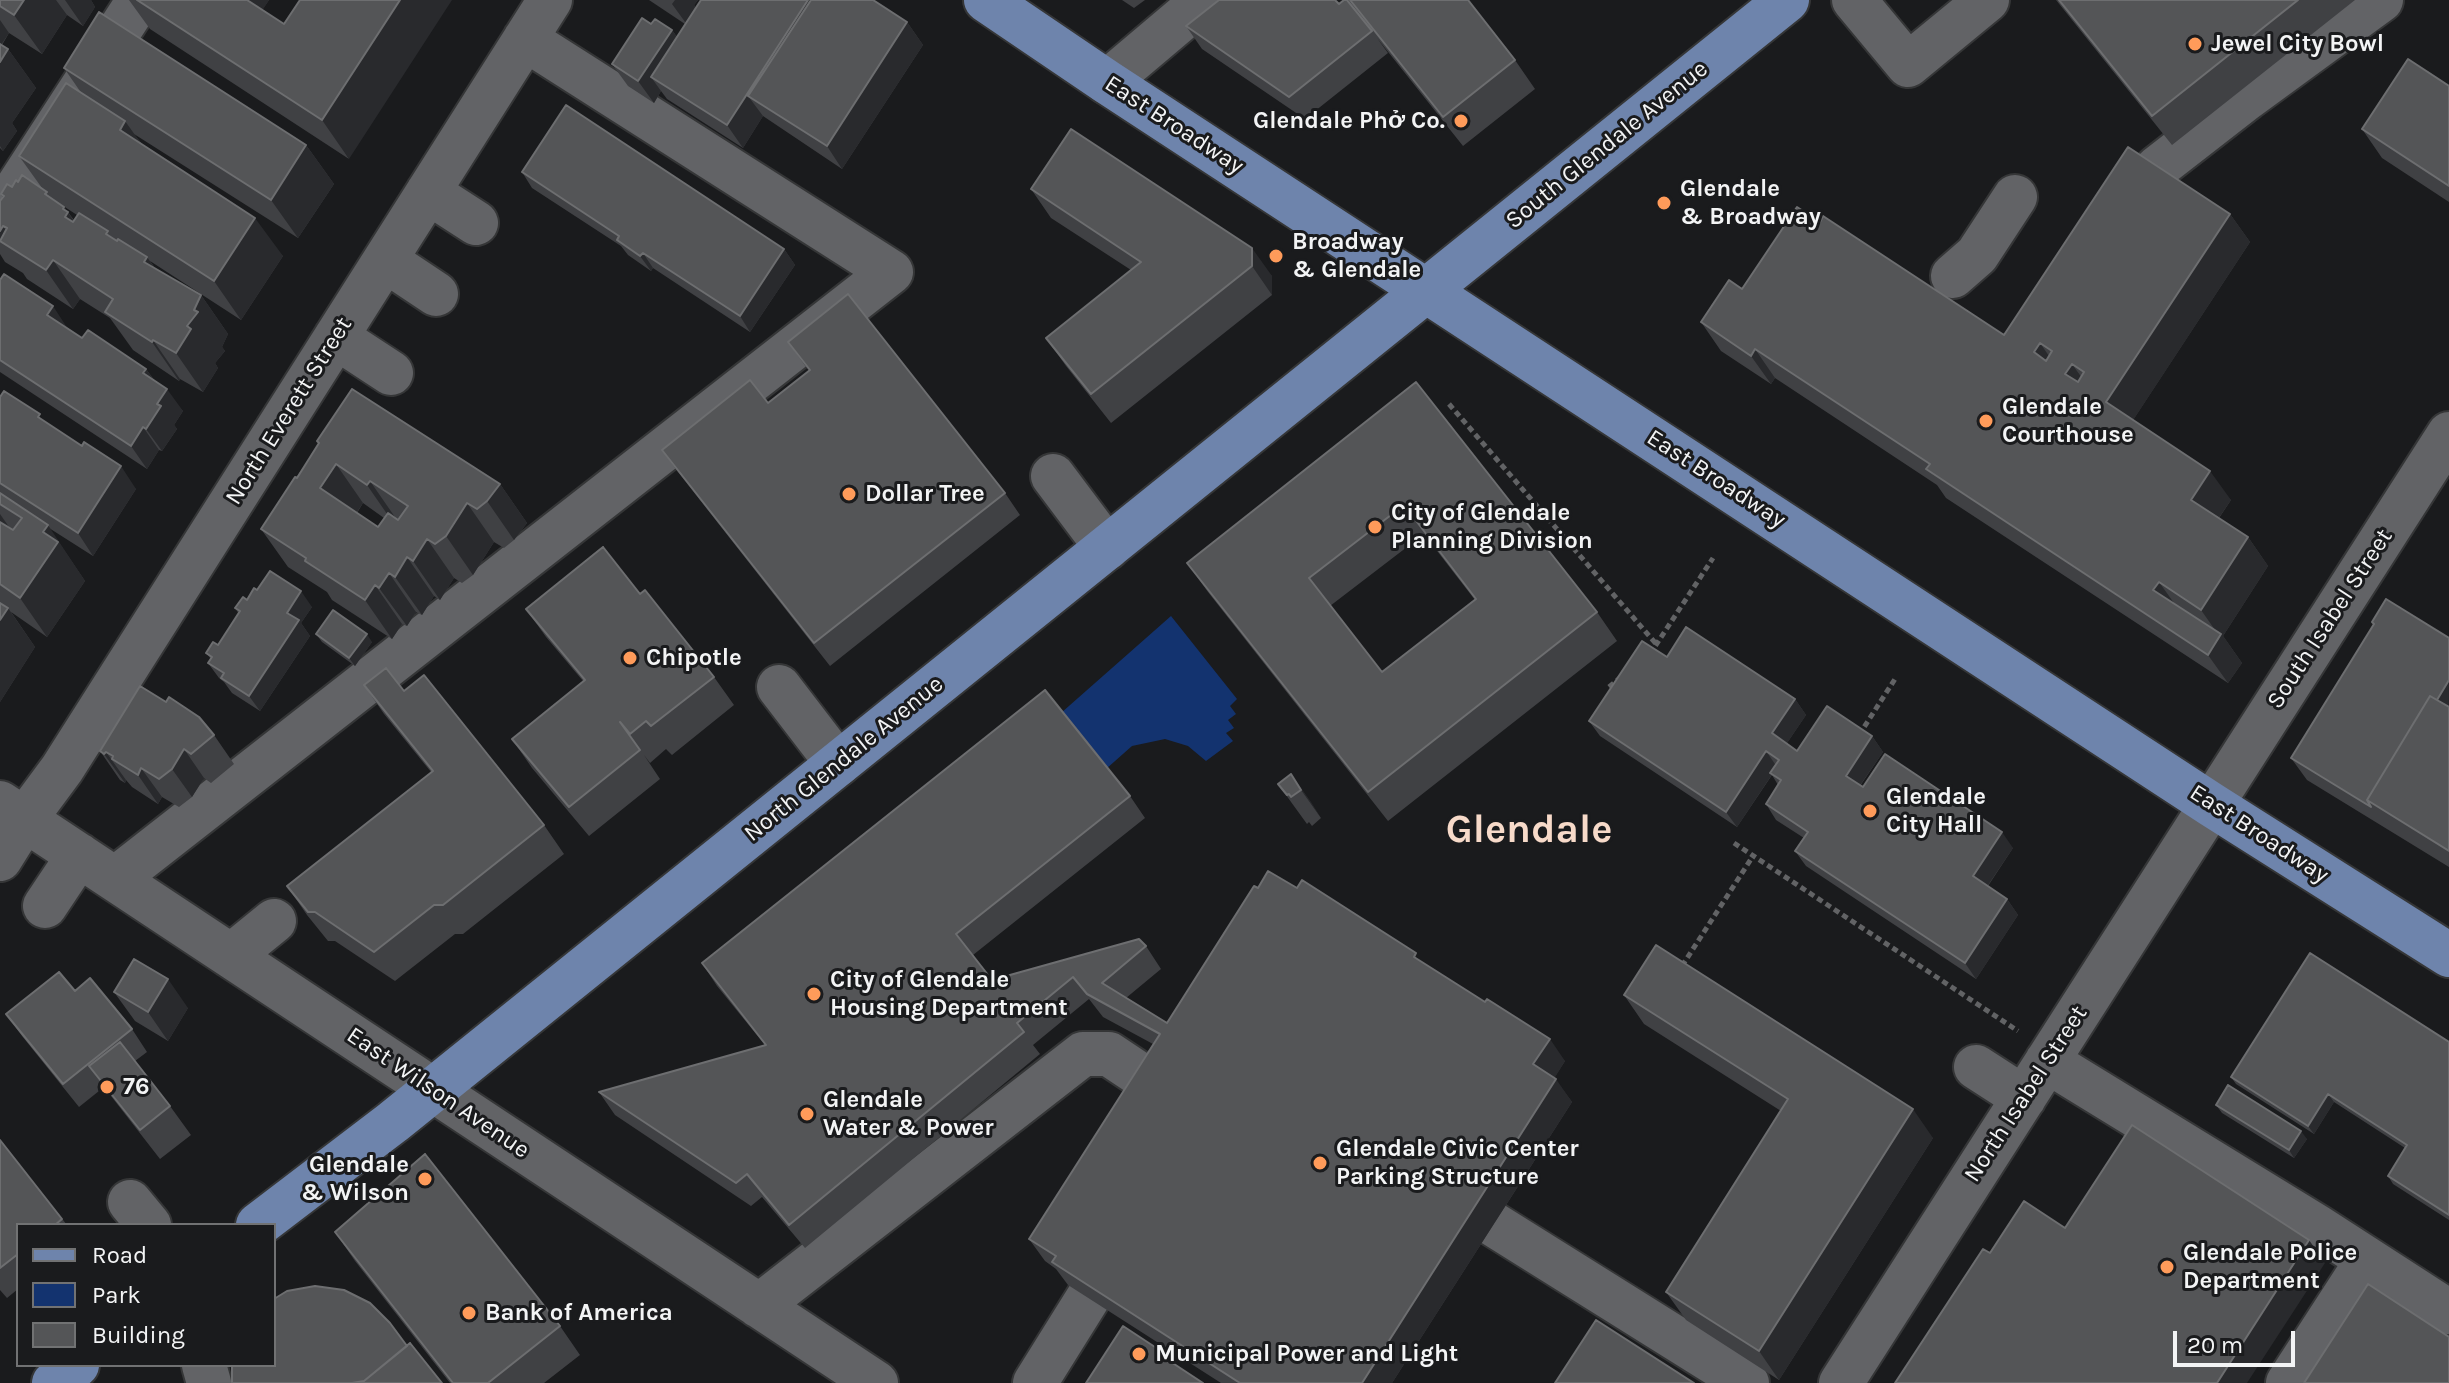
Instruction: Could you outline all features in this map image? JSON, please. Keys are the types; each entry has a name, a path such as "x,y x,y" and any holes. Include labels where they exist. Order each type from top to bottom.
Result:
{"main road":[{"name":"East Broadway","path":"986,0 2212,805 2449,955"},
{"name":"South Glendale Avenue","path":"1427,290 1787,0"},
{"name":"North Glendale Avenue","path":"261,1223 432,1090 1427,290"}],"street":[{"path":"0,214 139,0"},
{"name":"North Everett Street","path":"0,859 13,811 62,769 550,0"},
{"path":"1107,82 1204,0"},
{"path":"1854,0 1908,65 1987,0"},
{"path":"2157,168 2381,0"},
{"path":"115,879 891,272 525,39"},
{"path":"428,192 476,223"},
{"path":"1953,276 1977,255 2015,197"},
{"path":"385,260 436,294"},
{"path":"336,337 391,373"},
{"name":"South Isabel Street","path":"2212,805 2449,434"},
{"path":"1053,476 1107,548"},
{"path":"779,687 838,764"},
{"name":"North Isabel Street","path":"1841,1383 2024,1098 2033,1047 2212,805"},
{"name":"East Wilson Avenue","path":"13,811 876,1383"},
{"path":"45,906 79,855"},
{"path":"231,956 274,921"},
{"path":"2033,1047 2449,1312"},
{"path":"759,1306 1083,1054 1109,1054 1157,1086"},
{"path":"1976,1067 2024,1098"},
{"path":"1493,1224 1747,1383"},
{"path":"2288,1383 2367,1261"},
{"path":"1035,1383 1088,1298"}],"path":[{"path":"1449,404 1657,645"},
{"path":"1640,662 1651,654 1713,558"},
{"path":"1609,687 1630,670"},
{"path":"1859,736 1895,679"},
{"path":"1734,843 2033,1047"},
{"path":"1676,974 1753,856"}],"green space":[{"path":"1171,616 1237,699 1230,706 1236,714 1228,720 1234,728 1226,733 1233,741 1206,761 1188,746 1165,739 1132,746 1106,769 1061,713"}],"building":[{"path":"0,0 24,0 14,15 0,6"},
{"path":"137,0 247,0 284,24 300,0 400,0 322,120"},
{"path":"701,0 808,0 727,125 651,77"},
{"path":"811,0 873,0 907,22 827,146 748,96"},
{"path":"1219,0 1335,0 1339,4 1347,0 1372,31 1289,97 1186,26"},
{"path":"1350,0 1468,0 1515,60 1443,117"},
{"name":"Jewel City Bowl","path":"2059,0 2298,0 2152,116"},
{"path":"99,12 306,145 271,200 64,68"},
{"path":"642,18 651,24 655,19 672,30 638,81 612,64"},
{"path":"0,44 8,49 0,62"},
{"path":"2408,59 2449,86 2449,186 2362,129"},
{"path":"66,83 125,121 120,130 255,218 214,281 19,156"},
{"path":"566,105 784,249 740,316 643,253 640,256 617,240 619,236 522,172"},
{"path":"1071,129 1252,248 1252,266 1091,394 1046,338 1141,262 1031,189"},
{"name":"Glendale Courthouse","path":"2128,147 2230,214 2106,402 2210,471 2191,500 2248,537 2201,610 2159,582 2153,590 2221,634 2208,655 1926,469 1930,464 1755,349 1751,356 1701,322 1729,280 1742,289 1797,207 1820,222 1823,216 2004,335","holes":["2040,343 2052,351 2046,361 2034,352","2072,364 2084,372 2078,382 2065,374"]},
{"path":"22,175 64,207 68,212 65,217 73,222 79,213 108,231 106,234 147,257 144,262 201,295 194,310 198,312 187,326 191,329 176,353 152,342 105,312 113,299 53,260 46,270 0,241 7,228 3,226 0,231 0,201 4,196 1,194 7,184 12,187"},
{"path":"4,274 53,306 47,315 82,338 88,330 146,369 143,373 167,389 157,404 161,406 131,446 0,360 0,280"},
{"name":"Dollar Tree","path":"848,294 1005,493 814,643 662,450 750,380 768,403 810,370 788,342"},
{"path":"1416,382 1597,612 1368,792 1187,563","holes":["1404,505 1476,599 1382,672 1309,578"]},
{"path":"352,389 500,484 477,509 467,503 446,536 435,544 427,539 413,561 407,557 395,577 389,573 379,588 375,585 365,600 261,529 297,478 319,443 317,441","holes":["336,464 367,485 370,481 408,506 398,520 388,513 378,527 320,488"]},
{"path":"4,391 82,446 84,442 121,466 78,533 0,483 0,397"},
{"path":"0,493 48,525 43,532 58,542 20,598 0,584 0,522 13,530 22,518 0,504"},
{"path":"603,547 640,594 645,590 714,677 651,726 646,721 630,734 620,722 640,750 569,807 512,739 585,680 526,609"},
{"path":"270,571 301,591 287,613 299,620 249,696 221,678 224,673 208,663 212,657 206,653 213,642 218,645 240,611 235,608 243,597 247,600"},
{"path":"2386,599 2449,638 2449,680 2437,700 2430,696 2367,800 2371,807 2291,758 2374,624 2372,622"},
{"path":"0,603 8,608 0,620"},
{"path":"333,610 367,634 349,658 316,634"},
{"name":"Glendale City Hall","path":"1686,627 1795,699 1772,733 1797,751 1827,706 1872,736 1846,776 1863,787 1885,754 2002,832 1973,876 2007,899 1965,963 1795,851 1808,832 1766,804 1781,780 1770,773 1779,760 1766,751 1726,812 1589,721 1642,641 1667,657"},
{"path":"386,668 404,691 424,675 544,825 443,905 434,905 374,952 315,912 308,912 287,886 433,771 364,685"},
{"path":"140,686 166,702 169,697 199,717 214,735 191,754 184,749 172,769 159,779 141,768 138,775 112,759 113,756 100,751"},
{"path":"1045,690 1130,796 956,934 992,980 1139,939 1146,946 1102,983 1167,1023 1254,886 1258,888 1268,871 1297,888 1302,880 1416,953 1414,957 1550,1039 1533,1064 1556,1079 1362,1383 1240,1383 1052,1262 1056,1256 1029,1239 1160,1034 1087,994 1073,977 1017,1023 1024,1032 789,1225 747,1174 736,1183 599,1092 766,1045 702,963"},
{"path":"2430,696 2449,707 2449,851 2367,800"},
{"path":"1291,774 1301,790 1291,797 1278,784"},
{"path":"1656,945 1913,1109 1759,1351 1666,1292 1788,1099 1624,995"},
{"path":"2310,953 2449,1042 2449,1215 2388,1176 2407,1145 2328,1094 2308,1126 2231,1077"},
{"path":"134,959 168,979 148,1012 114,992"},
{"path":"59,972 75,991 90,978 132,1029 63,1084 6,1014"},
{"path":"120,1042 170,1106 140,1130 89,1066"},
{"path":"2228,1085 2301,1131 2289,1150 2216,1105"},
{"name":"Glendale Police Department","path":"2132,1125 2309,1240 2217,1383 1895,1383 1983,1249 1990,1253 2024,1201 2065,1228"},
{"path":"0,1140 62,1219 57,1223 16,1223 16,1256 0,1268"},
{"path":"425,1154 560,1326 488,1383 453,1383 335,1232"},
{"path":"2368,1284 2449,1337 2449,1383 2304,1383"},
{"path":"315,1286 344,1290 370,1303 407,1346 364,1381 232,1383 232,1367 276,1367 276,1298 287,1291"},
{"path":"1596,1320 1694,1383 1555,1383"},
{"path":"1123,1326 1161,1351 1159,1354 1203,1383 1086,1383"},
{"path":"410,1343 442,1383 352,1383 364,1381"}],"place":[{"name":"Jewel City Bowl","path":"2195,44"},
{"name":"Glendale Phở Co.","path":"1461,121"},
{"name":"Glendale & Broadway","path":"1664,203"},
{"name":"Broadway & Glendale","path":"1276,256"},
{"name":"Glendale Courthouse","path":"1986,421"},
{"name":"Dollar Tree","path":"849,494"},
{"name":"City of Glendale Planning Division","path":"1375,527"},
{"name":"Chipotle","path":"630,658"},
{"name":"Glendale City Hall","path":"1870,811"},
{"name":"City of Glendale Housing Department","path":"814,994"},
{"name":"76","path":"107,1087"},
{"name":"Glendale Water & Power","path":"807,1114"},
{"name":"Glendale Civic Center Parking Structure","path":"1320,1163"},
{"name":"Glendale & Wilson","path":"425,1179"},
{"name":"Glendale Police Department","path":"2167,1267"},
{"name":"Bank of America","path":"469,1313"},
{"name":"Municipal Power and Light","path":"1139,1354"}],"district":[{"name":"Glendale","path":"1529,831"}]}
